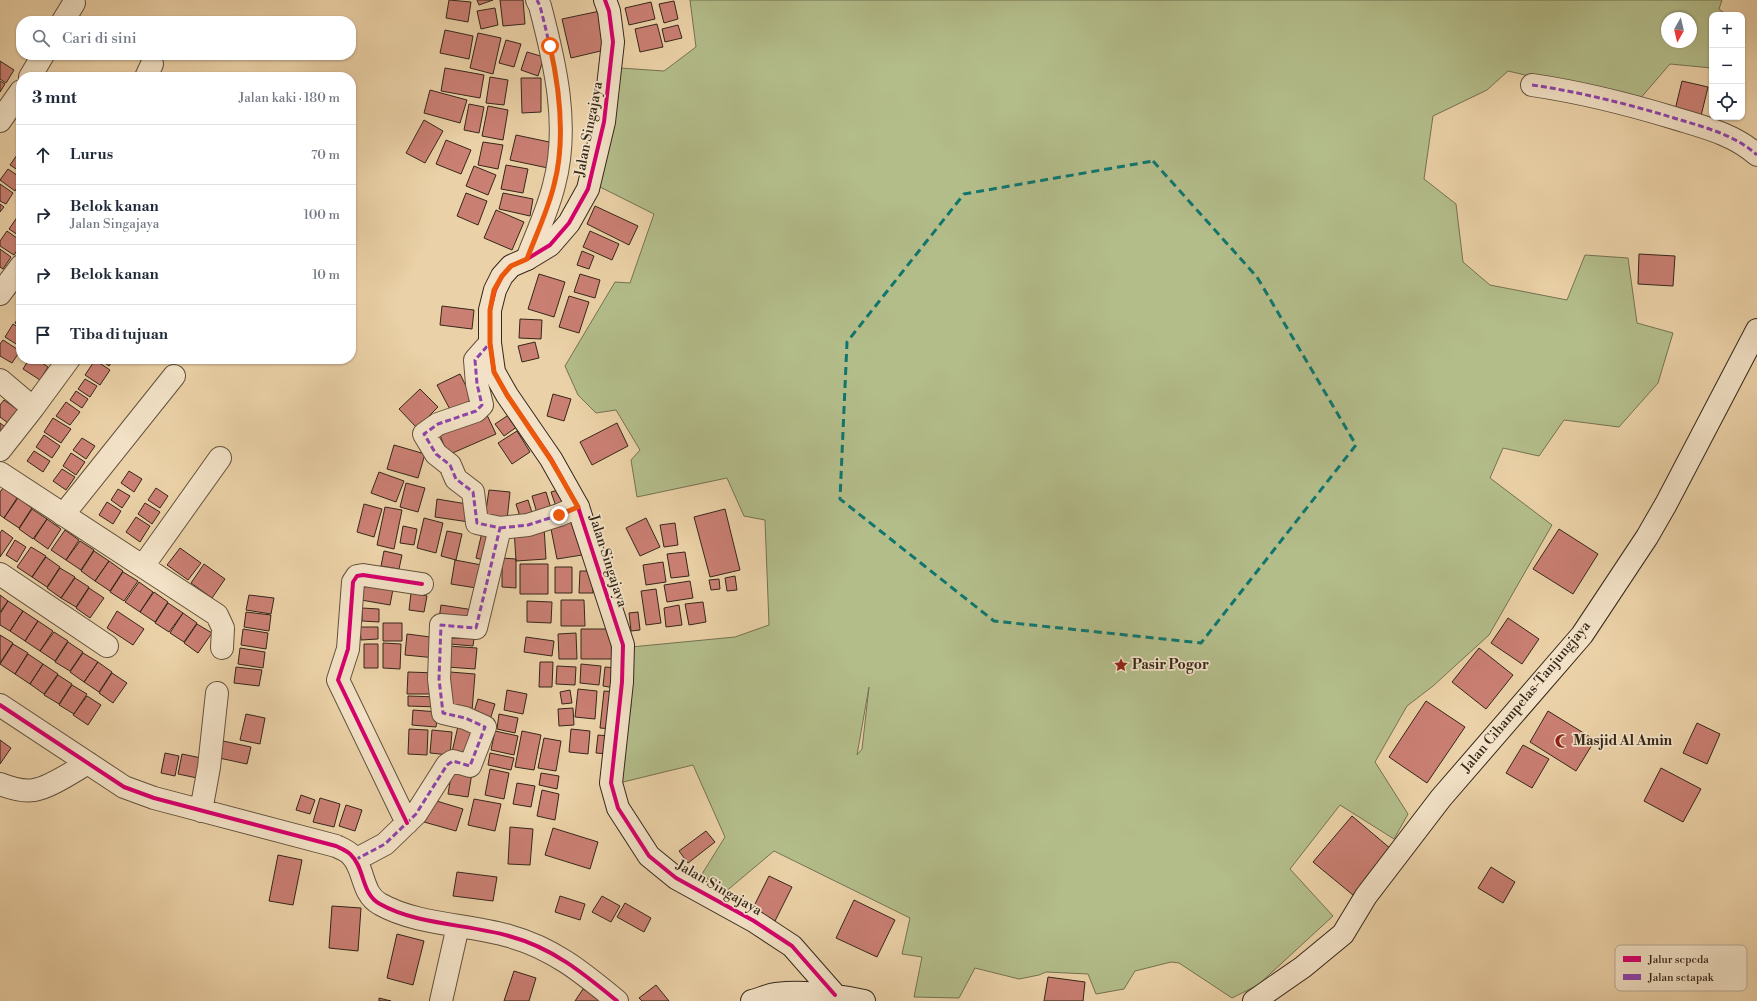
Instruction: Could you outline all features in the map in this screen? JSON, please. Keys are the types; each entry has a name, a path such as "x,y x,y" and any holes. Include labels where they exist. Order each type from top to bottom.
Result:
{"street":[{"path":"527,259 554,186 559,162 560,141 560,120 556,72 540,6 537,0"},
{"name":"Jalan Singajaya","path":"605,0 609,11 613,42 604,122 588,189 569,223 550,245 527,259 511,266 502,276 494,290 490,310 490,343 494,372 507,395 551,460 578,507 623,645 622,682 611,783 618,808 649,856 676,878 754,920 792,946 835,995"},
{"path":"66,16 74,3"},
{"path":"33,72 40,60"},
{"path":"1532,85 1634,106 1700,125 1726,135 1747,146 1757,155"},
{"path":"0,121 16,98"},
{"path":"0,294 16,273"},
{"name":"Jalan Cihampelas-Tanjungjaya","path":"1254,1001 1303,968 1343,934 1366,896 1440,798 1582,635 1647,538 1757,330"},
{"path":"490,343 474,360 477,384 482,405 476,411 438,424 424,434 436,454 450,465 456,479 473,492 477,523 500,528 528,525 578,507"},
{"path":"0,450 65,364"},
{"path":"63,515 174,376"},
{"path":"0,380 33,408"},
{"path":"143,566 220,458"},
{"path":"0,474 218,614 223,628 222,648"},
{"path":"355,860 385,844 416,814 447,765 453,762 470,766 485,727 465,718 443,713 438,679 441,625 476,628 500,528"},
{"path":"0,574 107,646"},
{"path":"407,823 338,680 348,649 353,582 357,576 363,575 422,584"},
{"path":"201,811 209,767 217,693"},
{"path":"0,706 124,787 154,798 336,846 351,854 355,860 365,887 378,903 396,912 458,926 509,935 546,949 572,964 617,1001"},
{"path":"0,784 16,789 34,790 53,782 88,763"},
{"path":"441,1001 458,926"},
{"path":"752,1001 776,994 803,993 835,995 864,1001"}],"highlighted area":[{"path":"1153,161 1257,277 1356,445 1201,643 994,621 840,499 847,342 964,194"}],"green space":[{"path":"690,0 1722,0 1719,9 1723,12 1709,12 1709,68 1670,64 1638,101 1508,71 1487,90 1433,116 1424,179 1456,204 1463,262 1490,285 1567,300 1585,255 1628,258 1637,323 1673,333 1658,383 1619,427 1564,420 1539,456 1503,448 1490,478 1552,525 1489,635 1433,686 1407,706 1375,762 1408,814 1394,839 1340,805 1290,869 1333,916 1258,985 1232,998 1179,963 1171,962 1135,971 1124,989 1096,994 1088,974 1046,972 1019,979 975,968 959,998 914,997 922,957 902,954 910,918 774,851 724,893 702,874 725,837 693,765 619,783 631,706 631,647 735,637 769,625 765,520 744,516 727,478 637,497 631,460 640,450 616,410 596,413 578,395 565,366 615,282 630,283 654,214 598,186 620,68 664,71 696,47","holes":["869,687 862,749 857,755"]}],"building":[{"path":"449,0 471,2 468,22 446,18"},
{"path":"477,0 493,0 479,5"},
{"path":"500,0 523,0 525,24 503,26"},
{"path":"674,1 678,19 664,23 659,4"},
{"path":"651,2 655,19 629,25 625,8"},
{"path":"495,8 498,25 481,29 477,11"},
{"path":"600,11 609,49 571,58 562,19"},
{"path":"657,24 663,47 640,52 635,29"},
{"path":"678,25 682,38 665,42 662,29"},
{"path":"445,30 473,36 469,59 440,53"},
{"path":"478,33 501,38 493,74 470,68"},
{"path":"506,40 521,44 514,67 499,63"},
{"path":"527,52 544,57 538,76 521,70"},
{"path":"0,61 14,70 6,83 0,79"},
{"path":"445,68 484,75 480,98 441,91"},
{"path":"490,77 508,80 504,105 486,103"},
{"path":"521,78 541,78 541,112 522,113"},
{"path":"0,81 5,84 0,92"},
{"path":"1682,81 1708,87 1701,116 1675,110"},
{"path":"430,90 467,100 460,123 424,113"},
{"path":"469,104 484,107 479,133 464,130"},
{"path":"488,106 508,110 503,140 482,136"},
{"path":"424,120 443,131 425,163 406,153"},
{"path":"516,135 554,143 548,168 510,160"},
{"path":"446,140 471,150 461,174 436,164"},
{"path":"483,142 503,145 498,169 478,165"},
{"path":"16,156 16,169 10,165"},
{"path":"506,165 528,169 523,193 501,189"},
{"path":"474,166 496,175 488,195 466,186"},
{"path":"8,169 16,175 15,191 0,180"},
{"path":"0,184 13,193 6,204 0,201"},
{"path":"466,193 487,201 478,225 457,216"},
{"path":"503,193 533,199 530,216 499,209"},
{"path":"0,204 4,207 0,212"},
{"path":"595,206 638,226 629,245 587,224"},
{"path":"496,210 524,222 512,250 484,238"},
{"path":"16,219 16,234 9,229"},
{"path":"7,231 16,237 16,252 14,255 0,246 0,241"},
{"path":"590,231 619,244 612,260 583,247"},
{"path":"0,249 11,257 3,269 0,267"},
{"path":"582,251 594,256 589,269 577,265"},
{"path":"1639,254 1675,256 1673,286 1638,284"},
{"path":"539,274 565,282 554,317 528,309"},
{"path":"580,274 600,280 595,298 574,292"},
{"path":"569,296 589,302 579,333 559,327"},
{"path":"442,306 474,310 472,329 440,325"},
{"path":"520,319 542,320 541,339 519,338"},
{"path":"13,324 16,326 16,344 5,337"},
{"path":"3,340 16,348 16,357 12,363 0,356 0,344"},
{"path":"535,342 539,358 522,362 518,346"},
{"path":"26,364 44,364 48,367 40,380 23,369"},
{"path":"92,364 101,364 110,370 100,385 85,375"},
{"path":"460,374 476,406 454,417 437,385"},
{"path":"85,379 97,386 90,397 78,389"},
{"path":"420,389 438,407 417,428 399,409"},
{"path":"76,391 88,399 82,408 70,400"},
{"path":"553,394 571,399 564,421 547,416"},
{"path":"4,400 18,410 8,423 0,417 0,405"},
{"path":"66,402 80,412 70,425 56,416"},
{"path":"513,412 521,424 504,436 495,424"},
{"path":"486,413 496,434 448,455 439,433"},
{"path":"53,418 71,429 61,443 44,432"},
{"path":"0,423 8,429 0,439"},
{"path":"617,423 628,446 592,465 580,442"},
{"path":"517,431 530,452 512,464 498,443"},
{"path":"44,435 60,446 52,458 36,447"},
{"path":"82,438 95,446 86,459 73,450"},
{"path":"394,445 425,454 418,478 387,469"},
{"path":"34,451 50,461 43,472 27,461"},
{"path":"71,453 85,462 76,475 63,466"},
{"path":"62,469 75,477 66,490 53,481"},
{"path":"129,471 142,479 134,492 121,483"},
{"path":"379,472 404,481 396,502 371,493"},
{"path":"406,483 425,488 418,512 400,507"},
{"path":"3,488 17,498 4,518 0,515 0,492"},
{"path":"156,488 168,496 160,508 148,500"},
{"path":"565,488 572,508 558,512 551,492"},
{"path":"118,489 130,496 122,508 111,500"},
{"path":"489,490 510,492 507,520 485,517"},
{"path":"546,492 553,515 539,520 532,496"},
{"path":"18,498 32,508 19,528 4,518"},
{"path":"437,499 473,505 469,522 435,517"},
{"path":"528,500 534,519 522,523 516,504"},
{"path":"107,502 121,511 113,524 99,515"},
{"path":"145,503 160,512 152,524 138,514"},
{"path":"364,504 382,509 374,537 357,532"},
{"path":"385,507 402,510 394,549 377,545"},
{"path":"32,509 47,519 33,539 19,529"},
{"path":"725,509 740,570 710,577 694,517"},
{"path":"136,517 150,526 140,542 126,532"},
{"path":"424,518 443,523 436,553 417,548"},
{"path":"646,518 660,547 640,556 626,528"},
{"path":"47,519 61,529 48,549 34,539"},
{"path":"575,519 582,555 557,559 550,524"},
{"path":"675,523 678,545 664,547 660,525"},
{"path":"403,526 417,529 414,545 400,543"},
{"path":"544,527 546,559 516,561 514,529"},
{"path":"483,528 494,530 487,561 476,558"},
{"path":"1559,529 1598,554 1573,594 1533,569"},
{"path":"2,530 13,538 0,557 0,533"},
{"path":"65,530 79,540 66,560 51,550"},
{"path":"447,531 462,534 456,560 441,556"},
{"path":"15,540 26,547 17,562 6,555"},
{"path":"80,541 94,550 81,570 66,560"},
{"path":"31,547 46,556 32,577 17,567"},
{"path":"180,548 201,563 188,580 167,565"},
{"path":"94,551 109,561 95,581 81,571"},
{"path":"384,551 402,555 399,569 381,566"},
{"path":"685,552 689,576 671,578 667,554"},
{"path":"46,557 60,567 47,587 32,577"},
{"path":"502,558 516,559 516,588 502,587"},
{"path":"455,560 487,566 483,589 451,584"},
{"path":"109,561 123,571 110,591 95,581"},
{"path":"663,562 666,582 646,585 643,565"},
{"path":"204,564 225,579 212,598 191,583"},
{"path":"520,564 548,564 548,594 520,594"},
{"path":"555,567 572,567 572,593 555,593"},
{"path":"60,568 75,577 61,598 47,588"},
{"path":"580,571 593,571 593,593 579,593"},
{"path":"123,572 138,581 124,601 110,592"},
{"path":"735,576 737,590 727,591 725,578"},
{"path":"75,578 89,587 76,607 61,598"},
{"path":"719,579 720,589 711,590 709,580"},
{"path":"690,581 693,598 667,602 664,585"},
{"path":"139,582 153,592 140,612 125,602"},
{"path":"364,584 393,589 390,605 361,600"},
{"path":"89,588 104,598 90,618 76,608"},
{"path":"656,589 661,623 646,625 641,591"},
{"path":"154,592 168,602 155,622 140,612"},
{"path":"411,593 427,596 424,612 409,610"},
{"path":"0,595 8,601 0,612"},
{"path":"249,595 274,598 271,614 246,610"},
{"path":"561,600 584,600 585,626 561,626"},
{"path":"8,601 23,611 10,631 0,625 0,614"},
{"path":"527,601 552,602 551,623 527,622"},
{"path":"703,602 706,622 689,625 685,604"},
{"path":"168,603 183,613 169,632 155,623"},
{"path":"441,605 474,610 472,625 439,619"},
{"path":"679,605 682,625 666,627 664,608"},
{"path":"362,608 379,609 379,622 362,621"},
{"path":"23,611 38,621 25,641 10,631"},
{"path":"117,611 144,629 133,645 107,628"},
{"path":"246,612 271,615 269,631 244,627"},
{"path":"638,612 640,630 631,631 629,613"},
{"path":"183,613 197,623 184,642 170,633"},
{"path":"1508,618 1539,639 1522,664 1491,643"},
{"path":"38,621 53,631 40,651 25,641"},
{"path":"383,623 402,623 402,641 383,641"},
{"path":"197,624 212,633 198,653 184,643"},
{"path":"360,627 378,627 378,639 361,640"},
{"path":"452,627 475,630 473,646 450,644"},
{"path":"243,629 268,633 266,649 241,645"},
{"path":"581,629 613,629 613,659 581,659"},
{"path":"54,632 68,641 55,661 40,651"},
{"path":"576,633 577,659 559,659 558,634"},
{"path":"407,634 438,638 436,658 405,655"},
{"path":"0,635 13,643 0,663"},
{"path":"526,637 554,641 552,656 524,652"},
{"path":"68,642 83,652 70,671 55,662"},
{"path":"383,643 401,644 400,669 383,668"},
{"path":"13,644 28,653 15,674 0,664"},
{"path":"364,644 378,644 378,668 364,668"},
{"path":"448,646 477,648 475,669 447,667"},
{"path":"240,648 265,652 263,668 238,664"},
{"path":"1479,648 1513,675 1486,709 1452,682"},
{"path":"83,653 98,662 84,682 70,672"},
{"path":"28,654 43,664 30,684 15,674"},
{"path":"98,662 112,672 99,692 84,682"},
{"path":"540,662 553,662 552,687 539,687"},
{"path":"43,664 58,674 44,694 30,684"},
{"path":"581,664 601,666 599,685 580,683"},
{"path":"557,666 576,667 575,685 556,684"},
{"path":"236,667 262,670 259,686 234,683"},
{"path":"605,667 617,668 615,688 603,686"},
{"path":"408,672 437,673 436,694 407,694"},
{"path":"450,672 475,674 472,711 447,709"},
{"path":"112,673 127,683 113,703 99,693"},
{"path":"58,675 72,684 59,704 44,695"},
{"path":"72,685 87,694 74,714 59,705"},
{"path":"578,689 597,691 595,719 575,717"},
{"path":"507,690 527,694 523,714 504,710"},
{"path":"570,690 572,703 562,704 560,692"},
{"path":"604,691 616,692 613,729 600,728"},
{"path":"87,696 101,705 88,725 73,715"},
{"path":"408,696 439,697 439,707 408,706"},
{"path":"478,699 495,704 488,726 471,721"},
{"path":"1426,701 1465,727 1427,783 1389,757"},
{"path":"573,708 574,725 559,726 558,709"},
{"path":"413,710 438,712 436,727 412,725"},
{"name":"Masjid Al Amin","path":"1548,711 1595,740 1576,771 1530,742"},
{"path":"246,714 265,718 260,744 240,740"},
{"path":"499,714 518,718 515,733 497,729"},
{"path":"459,722 477,726 469,760 451,756"},
{"path":"1697,723 1720,734 1707,764 1683,753"},
{"path":"409,729 428,730 427,755 408,754"},
{"path":"571,729 590,731 588,754 569,752"},
{"path":"432,730 452,732 450,755 430,753"},
{"path":"495,731 518,736 514,755 491,750"},
{"path":"522,731 541,735 534,770 515,767"},
{"path":"598,735 610,736 608,754 596,753"},
{"path":"544,738 561,741 556,771 538,768"},
{"path":"0,740 11,748 0,764"},
{"path":"223,741 251,747 247,764 219,758"},
{"path":"1523,745 1549,759 1532,788 1506,773"},
{"path":"165,753 179,756 175,776 161,773"},
{"path":"490,753 514,758 511,770 488,765"},
{"path":"182,754 206,759 202,779 178,774"},
{"path":"453,764 473,767 468,797 448,794"},
{"path":"1661,768 1701,789 1683,822 1644,801"},
{"path":"490,769 509,773 504,799 485,795"},
{"path":"541,773 559,776 557,789 539,785"},
{"path":"517,783 535,786 531,807 513,804"},
{"path":"542,790 559,794 555,820 537,816"},
{"path":"301,795 315,800 310,814 296,810"},
{"path":"320,798 340,804 334,827 313,822"},
{"path":"430,799 463,809 456,831 424,822"},
{"path":"474,799 501,804 495,831 468,825"},
{"path":"346,805 362,810 355,831 339,826"},
{"path":"1352,816 1391,849 1353,895 1313,862"},
{"path":"510,827 533,829 530,865 508,864"},
{"path":"553,828 598,842 590,869 545,855"},
{"path":"706,831 715,842 688,863 679,851"},
{"path":"278,855 302,860 293,905 269,901"},
{"path":"1491,867 1515,882 1503,903 1478,888"},
{"path":"457,872 497,877 493,901 453,896"},
{"path":"769,876 792,887 775,921 752,910"},
{"path":"560,896 585,904 580,920 555,912"},
{"path":"602,896 620,906 611,922 592,912"},
{"path":"854,900 895,920 877,957 836,938"},
{"path":"625,903 651,918 644,932 617,917"},
{"path":"332,906 361,908 358,951 329,948"},
{"path":"397,934 424,941 413,985 387,978"},
{"path":"514,971 536,978 529,1001 504,1001"},
{"path":"1048,977 1085,982 1083,1001 1044,1001"},
{"path":"656,985 669,1001 642,1001 639,998"},
{"path":"583,989 603,1001 575,1001"},
{"path":"379,998 391,1001 379,1001"}],"marked path":[{"path":"527,258 554,186 559,164 561,142 555,72 540,6 537,0"},
{"path":"1532,85 1604,99 1696,125 1728,136 1757,155"},
{"path":"355,860 385,844 416,814 447,765 453,761 470,766 485,727 465,718 443,713 439,679 441,625 476,628 500,528 477,523 473,492 456,479 450,465 436,454 424,434 438,424 476,411 482,405 477,384 475,360 490,343"},
{"path":"500,528 528,525 578,507"}],"cycle path":[{"path":"605,0 609,11 613,42 604,122 588,189 569,223 550,245 527,259 511,266 502,276 495,290 490,310 490,343 494,372 507,395 551,459 578,507 623,645 622,682 611,783 618,808 649,856 676,878 754,921 792,946 835,995"},
{"path":"407,823 338,680 348,649 353,582 357,576 363,575 422,584"},
{"path":"0,705 124,787 154,798 336,846 348,852 355,860 369,894 380,904 394,911 410,916 493,932 540,947 567,962 617,1001"}],"place":[{"name":"Pasir Pogor","path":"1121,665"},
{"name":"Masjid Al Amin","path":"1562,741"}],"route":[{"path":"550,46 556,72 560,120 559,162 554,186 527,259 511,266 502,276 494,290 490,310 490,343 494,372 507,395 529,425 551,460 578,507 559,515"}]}
